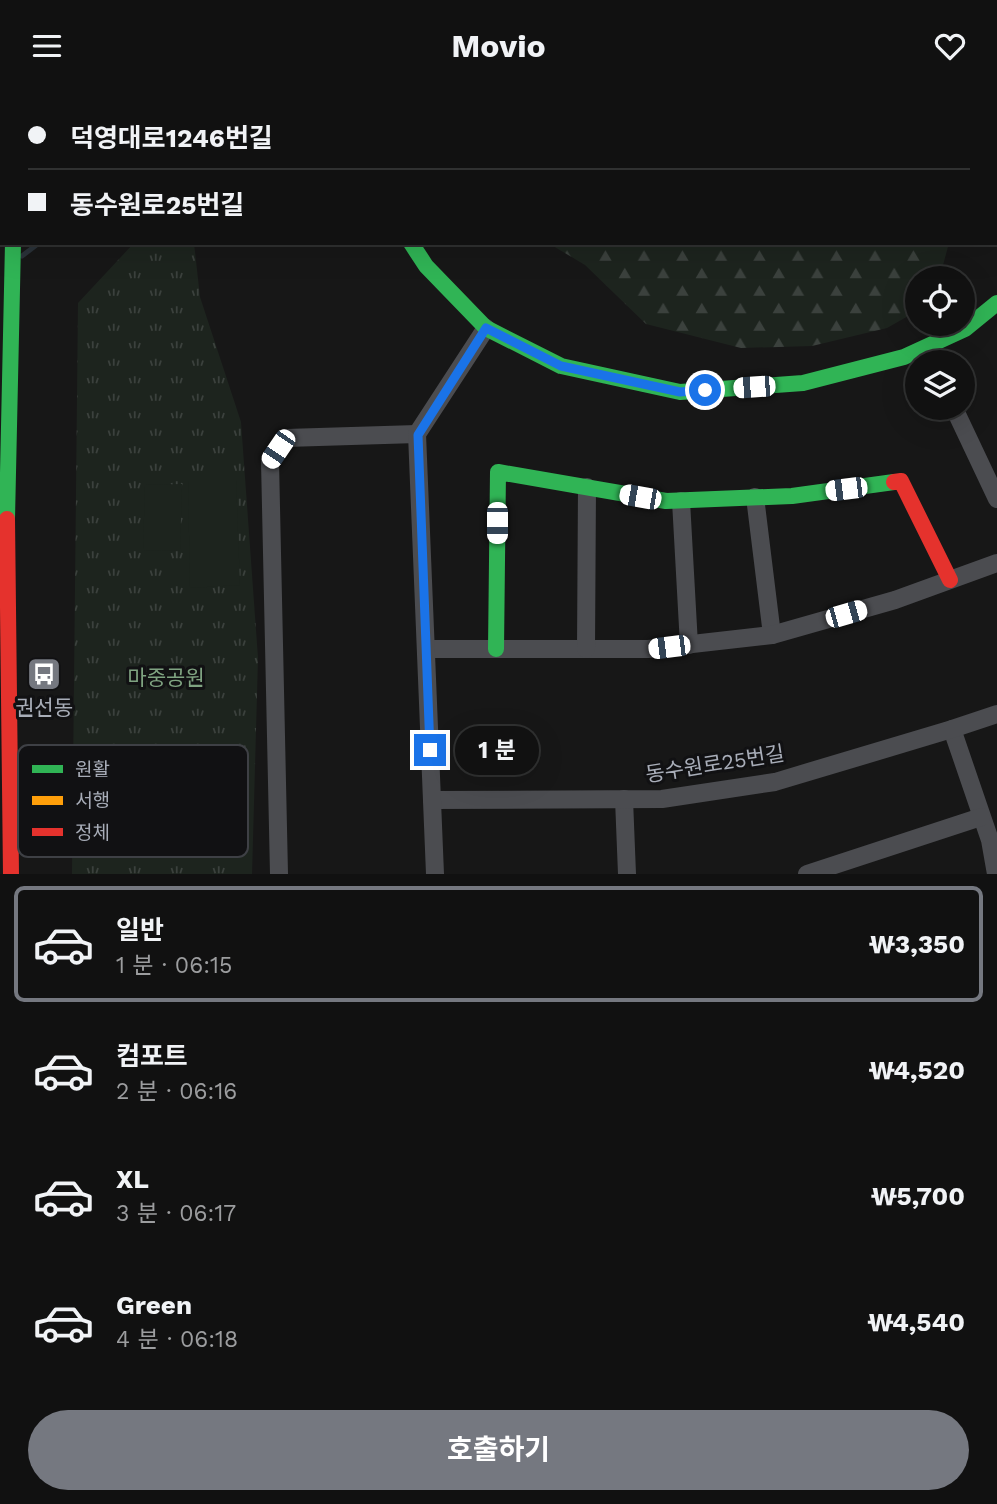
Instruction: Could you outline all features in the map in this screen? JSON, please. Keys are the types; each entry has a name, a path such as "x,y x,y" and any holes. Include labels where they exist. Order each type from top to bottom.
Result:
{"street":[{"path":"10,874 6,550 13,245"},
{"path":"412,245 426,266 486,328 561,366 680,392 803,383 905,357"},
{"path":"936,350 997,303"},
{"path":"435,874 418,435 486,328"},
{"path":"960,420 997,499"},
{"path":"279,874 270,461 286,438 418,435"},
{"path":"496,649 498,472 666,501 792,496 901,481 950,580"},
{"path":"586,649 587,487"},
{"path":"755,497 772,635"},
{"path":"681,501 689,645"},
{"path":"426,649 648,649 772,635 895,600 997,563"},
{"name":"동수원로25번길","path":"432,800 662,799 775,782 997,714"},
{"path":"951,729 990,840 996,874"},
{"path":"625,799 627,874"},
{"path":"807,874 981,817"}],"green space":[{"name":"마중공원","path":"132,245 194,245 200,297 241,422 258,658 252,874 72,874 72,857 248,857 248,745 73,745 78,303"},
{"path":"551,245 948,245 943,266 905,266 905,318 887,328 812,346 741,348 646,324 585,265"},
{"path":"188,480 236,480 240,585 190,588"},
{"path":"182,484 180,551 143,550 145,485"}],"waterway":[{"path":"22,256 36,245"}],"traffic: fast":[{"path":"7,519 13,245"},
{"path":"412,245 426,266 486,328 561,366 680,392 803,383 904,357 965,329 997,303"},
{"path":"496,649 498,472 666,501 792,496 894,482"}],"traffic: jam":[{"path":"894,482 901,481 950,580"},
{"path":"7,519 11,874"}],"place":[{"name":"권선동","path":"44,674"}],"route":[{"path":"430,750 418,435 486,328 561,366 680,392 705,390"}]}
